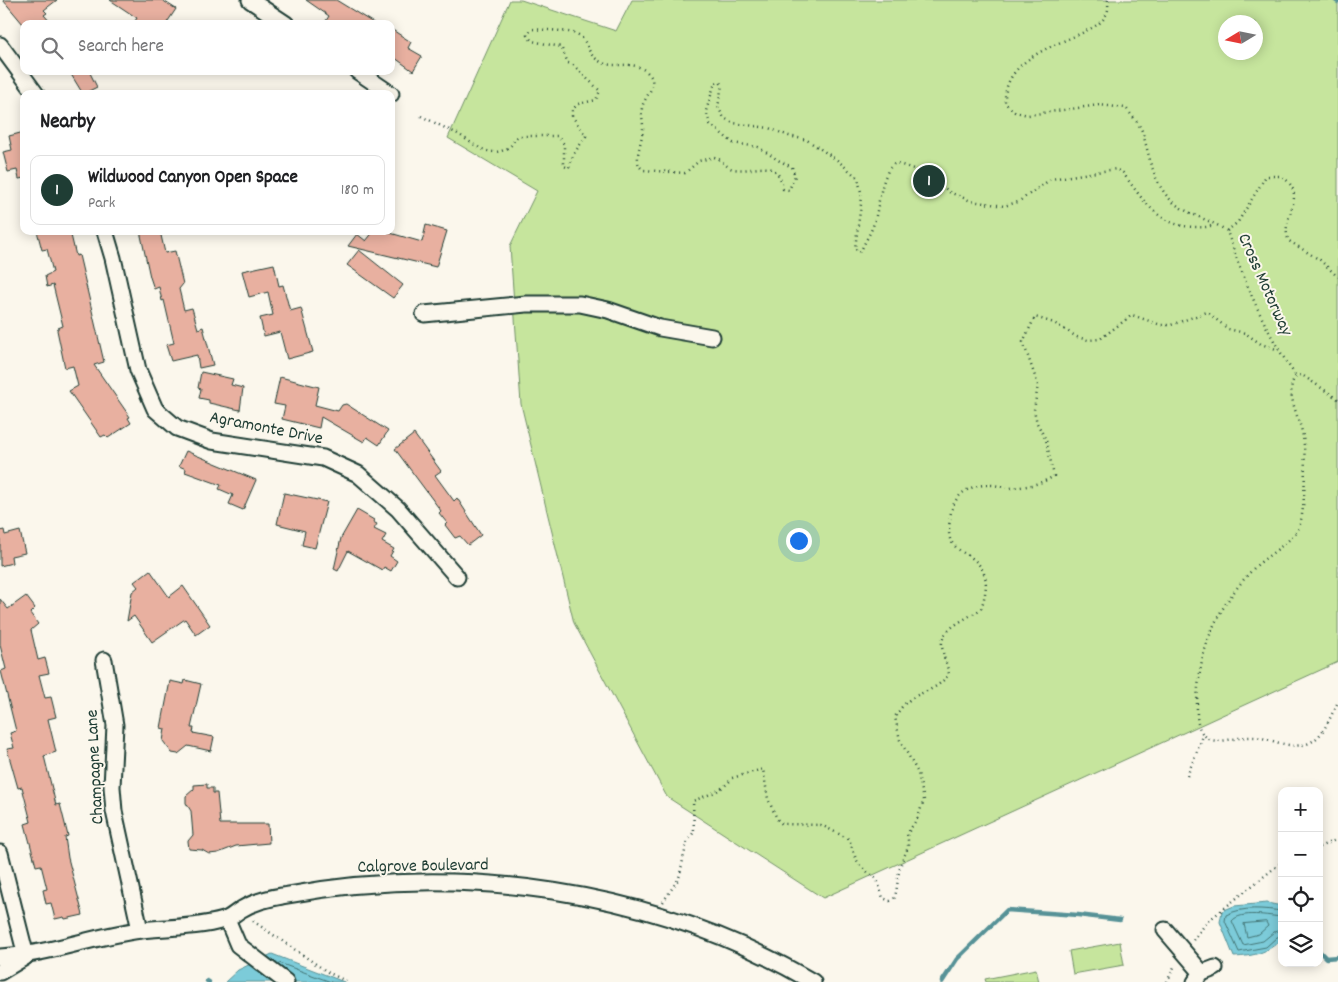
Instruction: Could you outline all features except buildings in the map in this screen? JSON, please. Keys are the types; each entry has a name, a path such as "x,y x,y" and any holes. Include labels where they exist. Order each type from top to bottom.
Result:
{"street":[{"path":"250,0 280,20"},
{"path":"0,45 20,72"},
{"path":"22,75 33,90"},
{"path":"363,75 386,90"},
{"name":"Agramonte Drive","path":"106,235 114,258 138,370 155,409 177,428 212,441 323,458 358,474 398,509 457,577"},
{"path":"424,314 526,304 580,304 608,310 660,328 712,338"},
{"name":"Champagne Lane","path":"104,660 115,725 112,787 114,811 140,930"},
{"path":"0,853 26,956"},
{"name":"Calgrove Boulevard","path":"26,956 140,930 188,928 227,919 243,908 283,896 366,885 447,881 512,885 552,890 660,914 779,962 812,982"},
{"path":"227,919 238,945 286,982"},
{"path":"1165,930 1204,974"},
{"path":"0,957 26,956"},
{"path":"0,972 26,956"}],"path":[{"name":"Cross Motorway","path":"1108,0 1108,14 1098,25 1027,58 1014,72 1004,90 1005,103 1015,112 1028,115 1099,105 1126,108 1141,128 1158,182 1167,196 1178,206 1226,231 1236,260 1278,350 1296,376"},
{"path":"421,116 458,134 480,148 494,152 500,152 512,145 518,136 557,136 563,142 563,165 568,169 573,155 586,136 572,116 572,110 578,104 596,100 600,91 572,64 568,64 562,47 532,41 527,35 532,29 573,32 582,37 588,52 603,63 638,66 652,80 652,89 642,108 643,127 638,162 641,168 685,173 699,161 714,157 733,169 760,168 776,170 781,176 783,189 790,190 796,173 792,167 758,147 733,144 707,120 706,111 709,99 715,83 720,82 722,85 718,107 724,118 740,126 770,128 789,136 807,140 837,160 858,178 862,197 855,248 858,252 861,252 874,224 891,165 896,163 932,175 949,192 971,201 1004,206 1018,202 1051,179 1116,169 1123,173 1158,216 1183,226 1208,227 1213,224"},
{"path":"1226,231 1238,222 1266,176 1281,176 1292,186 1294,192 1286,232 1289,241 1320,260 1338,277"},
{"path":"660,914 661,905 679,878 687,842 694,832 693,801 716,792 728,784 732,778 762,769 768,799 776,819 782,824 821,825 849,839 861,867 877,879 883,898 890,901 894,899 900,864 907,854 909,844 907,834 917,819 924,800 918,773 900,740 895,717 904,702 942,684 949,674 942,644 945,635 955,625 982,609 986,595 986,577 981,566 961,552 950,540 949,526 953,503 966,488 974,486 1014,487 1046,481 1054,476 1046,440 1034,410 1038,385 1023,342 1035,317 1054,323 1076,337 1100,340 1116,325 1132,315 1171,326 1206,312 1228,330 1245,333 1261,344 1278,350"},
{"path":"1338,399 1309,378 1296,376 1293,380 1292,390 1303,438 1304,504 1298,531 1254,568 1215,620 1202,654 1198,691 1198,726 1203,735 1217,741 1253,737 1292,746 1304,746 1318,737 1324,730 1338,702"},
{"path":"1187,776 1203,735"},
{"path":"1323,845 1338,839"},
{"path":"1167,982 1184,951 1208,921 1278,865"},
{"path":"227,919 256,921 329,973 348,982"}],"green space":[{"path":"510,0 521,0 616,31 632,0 1338,0 1338,662 823,898 667,797 574,623 521,404 510,246 537,191 448,138"},
{"path":"1120,942 1124,965 1073,974 1069,951"},
{"path":"1036,969 1039,982 986,982 985,979"}],"water":[{"path":"1267,903 1278,905 1278,942 1260,953 1234,957 1220,922 1222,911 1234,906"},
{"path":"272,954 344,982 225,982 238,970"}],"waterway":[{"path":"942,982 957,959 1007,910 1120,920"},
{"path":"1323,955 1326,958 1338,957"}],"place":[{"name":"Wildwood Canyon Open Space","path":"929,181"}]}
